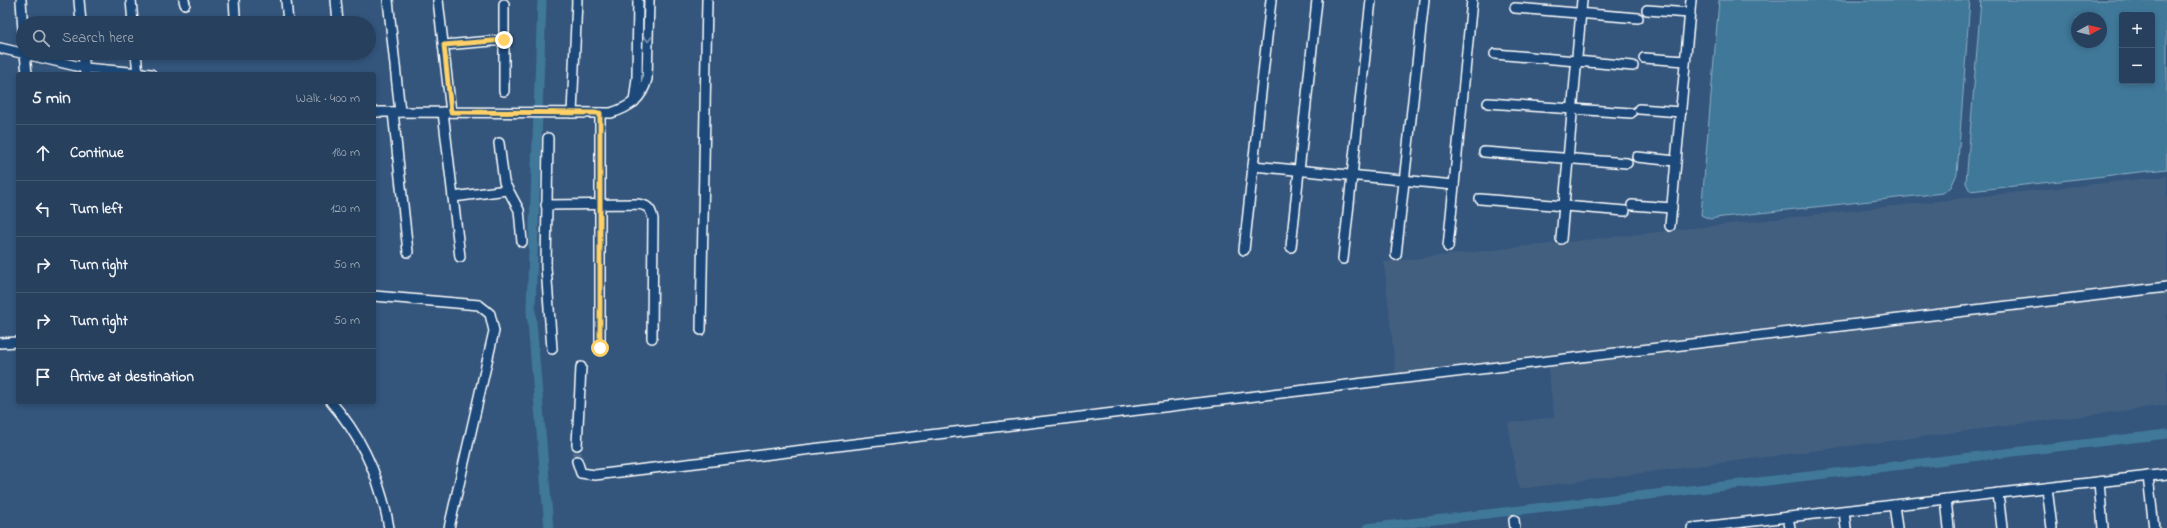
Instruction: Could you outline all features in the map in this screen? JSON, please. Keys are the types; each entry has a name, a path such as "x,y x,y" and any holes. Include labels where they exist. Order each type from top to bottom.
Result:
{"street":[{"path":"20,0 22,16"},
{"path":"79,0 80,16"},
{"path":"131,0 132,16"},
{"path":"234,0 235,15"},
{"path":"286,0 287,16"},
{"path":"336,0 337,16"},
{"path":"388,0 408,252"},
{"path":"438,0 444,45 453,197 460,257"},
{"path":"572,112 577,0"},
{"path":"634,102 637,78 638,0"},
{"path":"376,112 600,113 623,109 634,102 644,91 647,79 649,0"},
{"path":"701,330 707,0"},
{"path":"1244,250 1272,0"},
{"path":"1291,247 1317,0"},
{"path":"1343,259 1371,0"},
{"path":"1396,255 1424,0"},
{"path":"1448,247 1472,0"},
{"path":"1561,238 1582,0"},
{"path":"1670,226 1691,0"},
{"path":"504,4 504,91"},
{"path":"1515,8 1638,18"},
{"path":"1647,10 1690,13"},
{"path":"444,45 504,40"},
{"path":"0,48 16,51"},
{"path":"1495,54 1633,66"},
{"path":"1644,58 1685,61"},
{"path":"26,60 27,72"},
{"path":"48,60 85,71 112,72"},
{"path":"84,60 85,71"},
{"path":"137,60 138,72"},
{"path":"1488,102 1573,109 1681,112"},
{"path":"600,113 600,348"},
{"path":"548,138 546,266 552,349"},
{"path":"498,143 501,173 507,190 515,199 520,210 522,242"},
{"path":"1484,152 1627,162"},
{"path":"1637,157 1676,161"},
{"path":"1253,166 1454,185"},
{"path":"453,197 507,190"},
{"path":"1480,199 1564,206 1672,208"},
{"path":"546,205 637,204 645,205 652,211 652,338"},
{"path":"577,462 581,473 595,475 1304,389 2167,287"},
{"path":"376,296 479,305 490,314 494,331 449,528"},
{"path":"0,343 16,342"},
{"path":"577,445 581,367"},
{"path":"333,404 349,424 372,465 383,496 389,528"},
{"path":"1692,528 1742,525 1788,517 2167,474"},
{"path":"2148,476 2154,528"},
{"path":"2099,482 2103,528"},
{"path":"2047,488 2052,528"},
{"path":"1998,493 2002,528"},
{"path":"1946,499 1949,528"},
{"path":"1894,505 1897,528"},
{"path":"1844,511 1846,528"},
{"path":"1788,517 1790,528"}],"shaded area":[{"path":"1719,0 1970,0 1957,174 1951,187 1943,193 1710,219 1701,215"},
{"path":"1981,0 2167,0 2167,169 1970,191 1966,183"},
{"path":"2167,176 2167,405 1519,489 1508,423 1554,417 1547,360 1396,378 1384,262"}],"waterway":[{"path":"542,0 531,310 549,528"},
{"path":"1367,528 2167,434"}],"tunnel":[{"path":"577,445 577,461"}],"route":[{"path":"504,40 444,45 451,112 600,113 600,348"}]}
